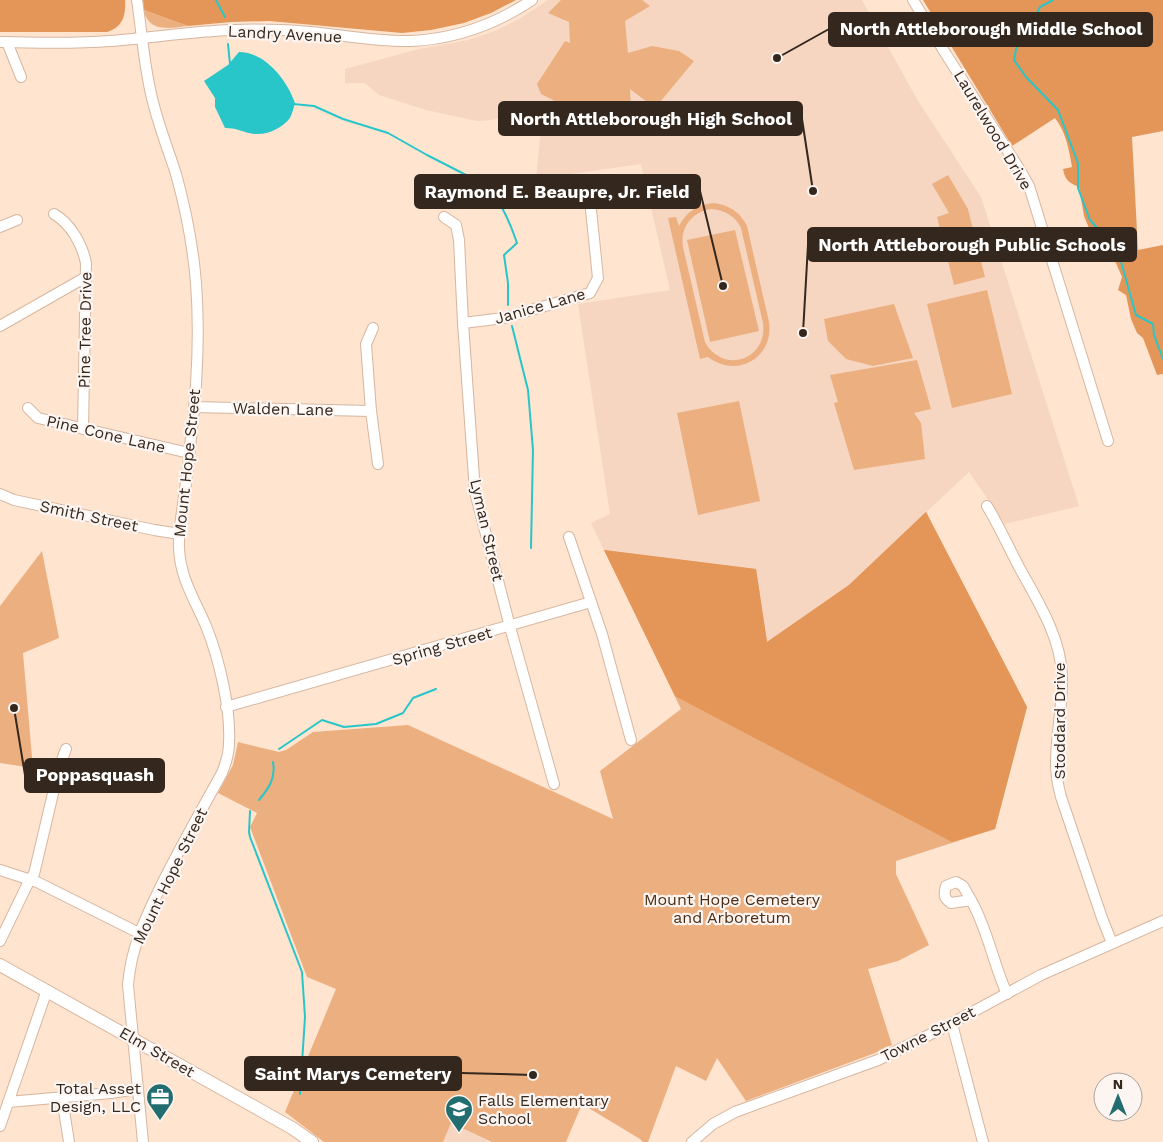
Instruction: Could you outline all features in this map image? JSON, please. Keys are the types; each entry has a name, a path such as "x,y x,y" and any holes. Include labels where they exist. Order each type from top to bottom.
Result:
{"main road":[{"name":"Elm Street","path":"0,965 292,1128 312,1142"}],"street":[{"name":"Mount Hope Street","path":"137,0 152,96 176,174 191,235 196,284 197,315 194,407 180,534 182,568 187,585 213,644 229,727 227,759 222,773 167,874 139,933 130,965 128,985 143,1142"},
{"name":"Landry Avenue","path":"4,42 79,43 248,29 309,32 382,40 423,40 448,36 476,28 532,0"},
{"name":"Laurelwood Drive","path":"913,0 1029,186 1108,441"},
{"path":"4,42 21,77"},
{"name":"Janice Lane","path":"463,323 504,318 590,293 598,278 590,200 603,183"},
{"name":"Pine Tree Drive","path":"54,214 62,219 79,242 86,263 83,429"},
{"name":"Lyman Street","path":"444,217 456,225 459,240 475,492 554,784"},
{"path":"0,227 17,220"},
{"path":"0,326 86,277"},
{"path":"373,328 366,344 371,411 378,464"},
{"name":"Walden Lane","path":"194,407 371,411"},
{"name":"Pine Cone Lane","path":"28,408 38,418 189,453"},
{"name":"Smith Street","path":"0,494 14,500 180,534"},
{"name":"Stoddard Drive","path":"987,506 1044,617 1057,647 1062,681 1056,749 1057,779 1061,797 1112,943"},
{"path":"570,537 602,634 631,740"},
{"name":"Spring Street","path":"226,707 591,602"},
{"path":"0,941 34,874 59,768 66,749"},
{"path":"0,870 30,879 139,933"},
{"path":"971,900 987,936 1000,979 1007,994"},
{"name":"Towne Street","path":"692,1142 713,1124 735,1112 878,1060 952,1024 1041,975 1163,920"},
{"path":"0,1126 46,990"},
{"path":"952,1024 983,1142"},
{"path":"8,1102 137,1089"},
{"path":"62,1098 68,1142"}],"shaded area":[{"path":"0,0 125,0 125,11 120,24 107,32 0,32"},
{"path":"143,0 516,0 491,13 464,23 431,30 402,33 269,21 188,26 144,10"},
{"path":"548,0 862,0 918,101 981,197 1079,506 1005,524 969,472 849,585 766,643 756,569 604,550 591,523 610,514 578,304 670,290 641,164 536,179 541,129 525,115 515,114 492,120 477,121 426,110 379,95 365,83 345,83 345,69 419,49 468,40 495,31 519,19"},
{"path":"923,0 1163,0 1163,131 1132,137 1138,250 1163,245 1163,374 1157,375 1143,338 1137,333 1131,319 1126,295 1118,290 1122,277 1116,263 1091,233 1084,216 1079,187 1070,182 1065,176 1063,169 1072,167 1070,154 1059,123 1055,118 1012,146"},
{"path":"926,512 1027,707 995,829 952,842 675,696 604,550 756,569 767,642 849,585"},
{"name":"Falls Elementary School","path":"450,1123 492,1142 443,1142"}],"green space":[{"path":"561,0 642,0 650,6 625,21 628,53 652,46 679,51 694,61 655,108 630,89 631,106 591,107 587,117 541,94 537,84 565,41 570,43 569,22 548,13"},
{"path":"144,10 188,26 168,28 155,26 146,17"},
{"path":"948,175 968,209 985,277 954,285 937,217 949,213 932,184"},
{"path":"714,203 729,207 741,217 747,226 769,322 769,335 766,346 760,355 741,365 730,366 708,357 700,359 668,218 676,217 679,226 693,210 703,205","holes":["716,210 725,212 733,217 741,228 763,323 763,336 759,346 752,354 743,359 722,358 713,352 705,342 683,247 683,233 693,217 704,211"]},
{"path":"735,230 759,331 710,342 687,240"},
{"path":"987,290 1012,394 952,408 927,304"},
{"path":"894,304 913,358 873,366 846,359 828,341 824,319"},
{"path":"917,360 931,409 914,413 921,423 925,459 854,470 834,403 838,402 830,375"},
{"path":"739,401 760,501 698,515 677,413"},
{"name":"Mount Hope Cemetery and Arboretum","path":"926,512 1027,707 995,829 896,861 896,874 929,945 898,961 868,969 892,1045 746,1101 717,1058 706,1081 676,1066 648,1142 643,1142 582,1104 566,1142 492,1142 451,1123 443,1142 324,1142 285,1112 336,989 307,977 250,827 257,813 218,793 233,765 238,742 279,752 286,750 313,732 408,725 613,819 600,771 681,709 604,550 756,569 767,642 849,585"},
{"path":"42,551 59,638 23,653 33,768 0,763 0,606"}],"water":[{"path":"239,52 249,53 266,62 287,85 295,103 290,118 274,130 255,134 225,128 215,107 215,98 204,81 228,65"}],"waterway":[{"path":"216,0 225,17"},
{"path":"1053,0 1040,7 1033,21 1020,28 1014,60 1026,77 1058,110 1078,163 1078,188 1090,220 1118,251 1136,315 1153,324 1154,335 1163,359"},
{"path":"228,44 230,64"},
{"path":"293,104 314,106 343,119 388,133 470,177"},
{"path":"479,182 498,201 507,217 517,243 504,255 508,283 508,305"},
{"path":"512,326 528,390 533,450 531,548"},
{"path":"279,749 322,720 344,727 376,724 403,713 413,698 436,689"},
{"path":"259,800 271,782 274,768 273,762"},
{"path":"250,811 250,837 302,972 305,1017 300,1094"}],"place":[{"name":"North Attleborough Middle School","path":"777,58"},
{"name":"North Attleborough High School","path":"813,191"},
{"name":"Raymond E. Beaupre, Jr. Field","path":"723,286"},
{"name":"North Attleborough Public Schools","path":"803,333"},
{"name":"Poppasquash","path":"14,708"},
{"name":"Saint Marys Cemetery","path":"533,1075"},
{"name":"Total Asset Design, LLC","path":"160,1121"},
{"name":"Falls Elementary School","path":"459,1133"}]}
